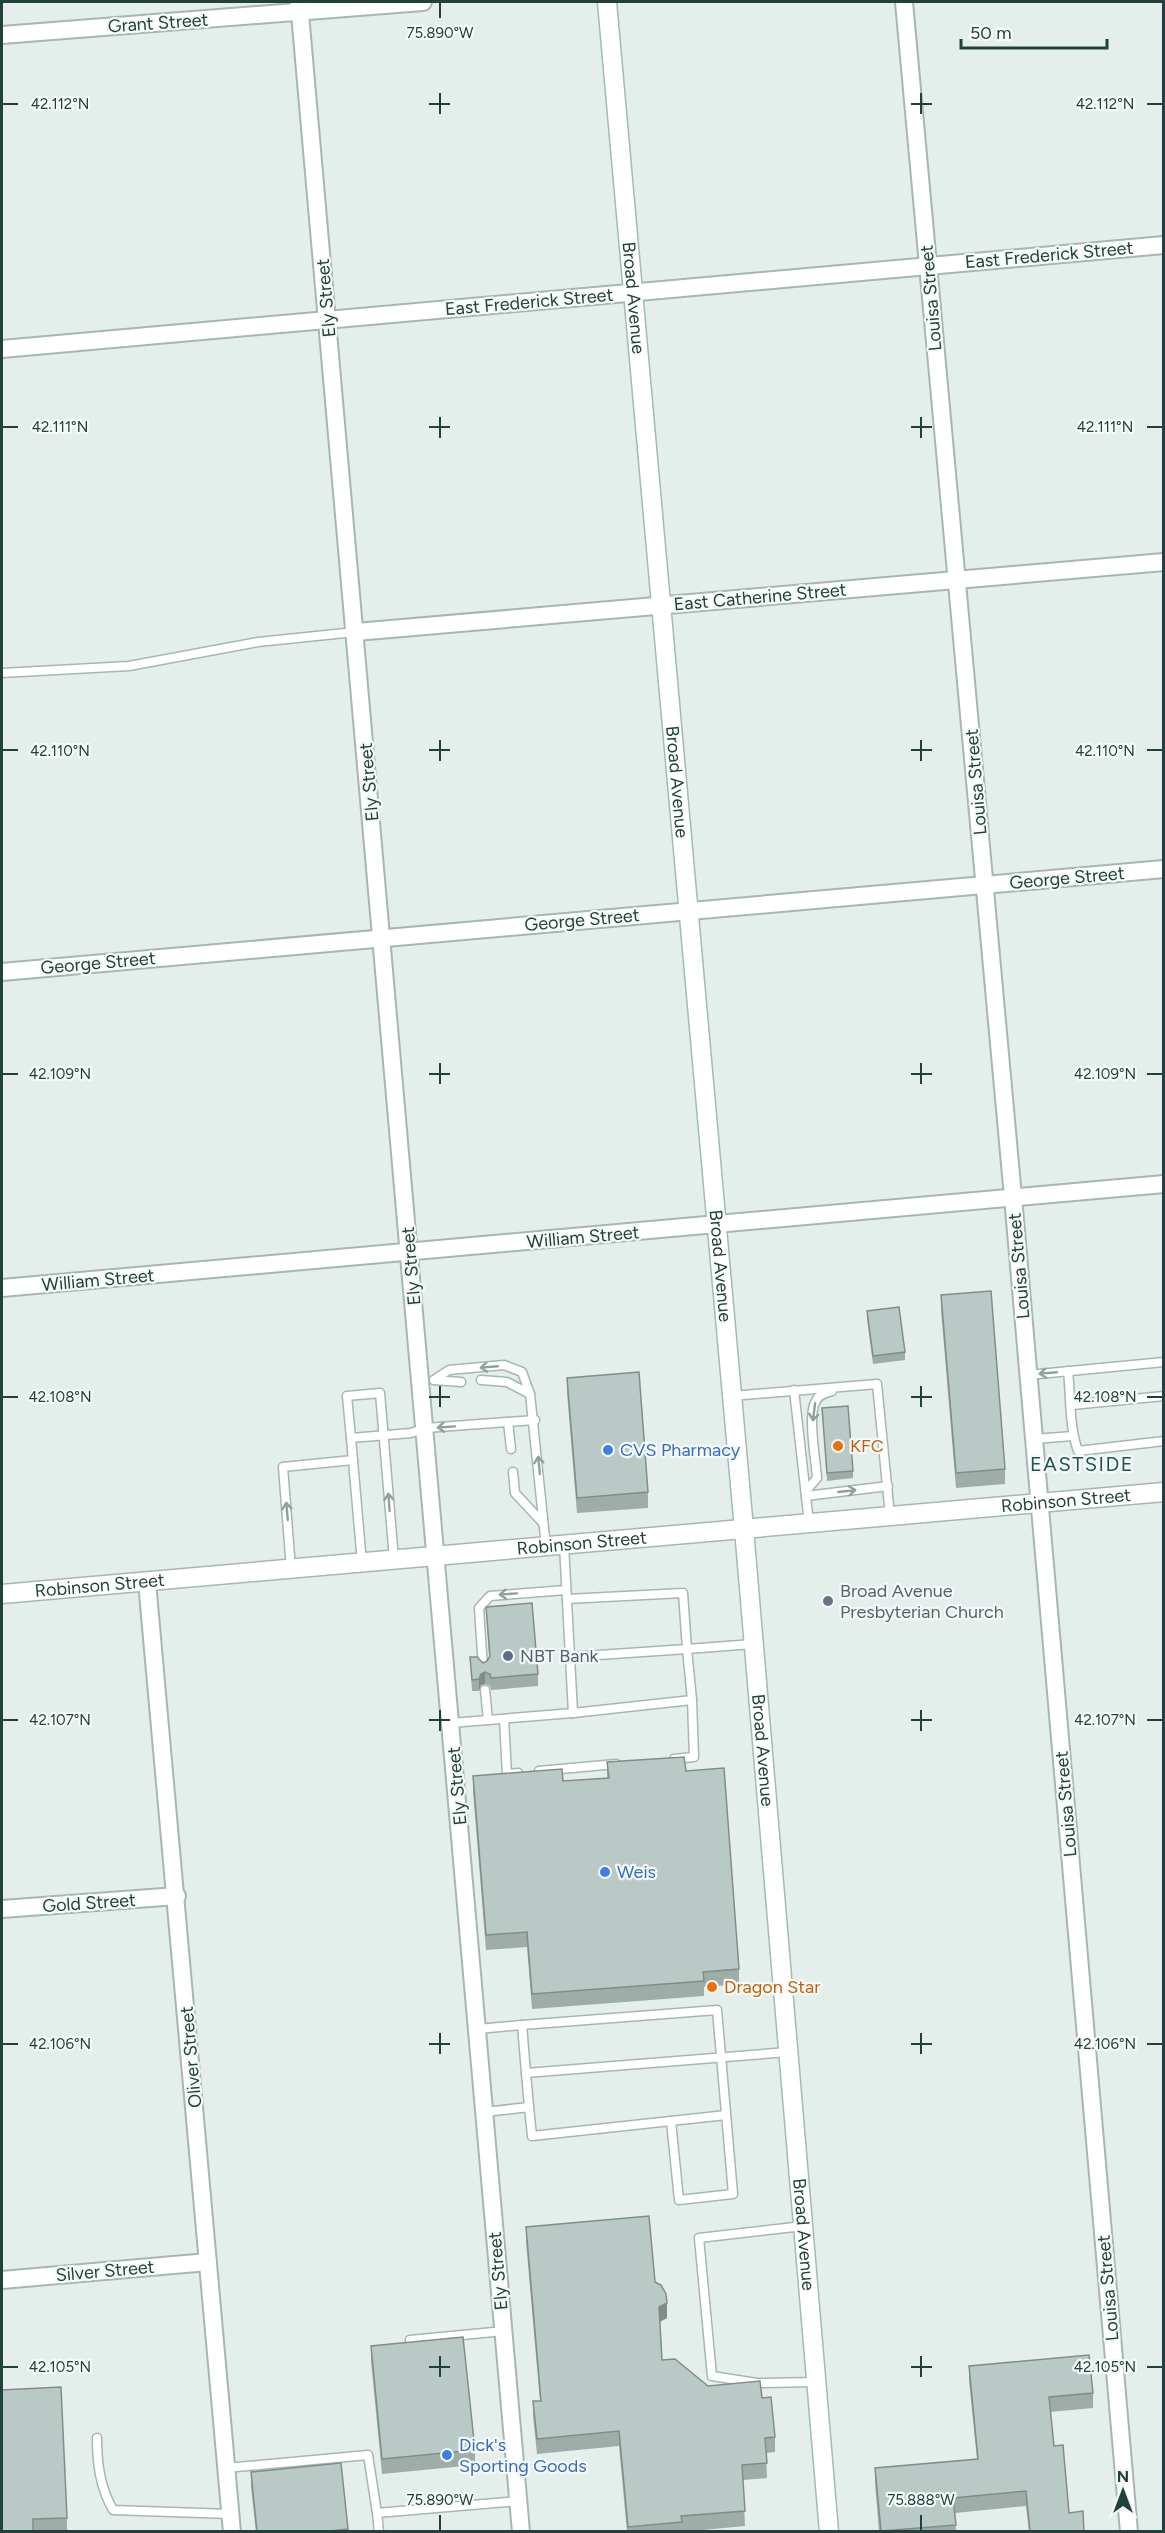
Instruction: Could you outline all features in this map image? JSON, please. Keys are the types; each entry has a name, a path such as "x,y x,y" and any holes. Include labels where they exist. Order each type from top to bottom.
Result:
{"main road":[{"name":"Broad Avenue","path":"607,2 744,1529 829,2532"},
{"name":"Robinson Street","path":"2,1594 1164,1492"}],"street":[{"name":"Grant Street","path":"2,35 299,7 423,2"},
{"name":"Louisa Street","path":"904,2 1013,1197 1129,2532"},
{"name":"Ely Street","path":"299,7 410,1253 428,1381 426,1428 521,2532"},
{"name":"East Frederick Street","path":"2,349 1164,245"},
{"name":"East Catherine Street","path":"356,632 1164,562"},
{"name":"George Street","path":"2,972 1164,869"},
{"name":"William Street","path":"2,1288 1164,1184"},
{"name":"Oliver Street","path":"147,1582 177,1896 232,2532"},
{"name":"Gold Street","path":"2,1910 177,1896"},
{"name":"Silver Street","path":"2,2280 208,2262"}],"lane":[{"path":"2,673 129,666 258,642 356,632"},
{"path":"1028,1375 1164,1362"},
{"path":"428,1381 449,1370 504,1365 522,1372 530,1394 535,1420 546,1547"},
{"path":"1068,1371 1073,1436 1078,1451 1164,1441"},
{"path":"481,1380 507,1382 530,1394"},
{"path":"428,1381 461,1382"},
{"path":"732,1396 877,1384 890,1516"},
{"path":"806,1493 817,1478 812,1419 815,1401 823,1394 859,1385"},
{"path":"794,1390 809,1523"},
{"path":"362,1563 347,1396 380,1393 394,1560"},
{"path":"1072,1405 1164,1396"},
{"path":"351,1438 411,1433 426,1428 535,1420"},
{"path":"508,1422 511,1449"},
{"path":"1034,1439 1073,1436"},
{"path":"291,1569 283,1467 353,1460"},
{"path":"513,1472 515,1493 544,1523"},
{"path":"806,1493 888,1486"},
{"path":"564,1545 573,1713"},
{"path":"483,1668 478,1608 490,1596 683,1593 692,1700 694,1757 659,1760"},
{"path":"569,1657 754,1644"},
{"path":"485,1690 488,1720"},
{"path":"451,1723 692,1700"},
{"path":"504,1719 507,1774 624,1763"},
{"path":"478,2029 717,2010 733,2194 679,2200 671,2121"},
{"path":"522,2025 532,2136 726,2115"},
{"path":"526,2073 788,2052"},
{"path":"485,2112 529,2107"},
{"path":"803,2226 699,2238 712,2376 757,2383 816,2382"},
{"path":"410,2340 504,2331"},
{"path":"97,2438 97,2464 106,2497 113,2510 230,2514"},
{"path":"226,2468 368,2455 379,2532"},
{"path":"377,2513 518,2501"}],"building":[{"path":"991,1291 1005,1469 956,1473 941,1295"},
{"path":"899,1307 905,1352 873,1356 867,1311"},
{"name":"CVS Pharmacy","path":"639,1372 648,1492 577,1498 567,1378"},
{"path":"848,1406 853,1471 827,1473 822,1408"},
{"path":"532,1603 538,1674 491,1678 490,1674 485,1672 479,1679 472,1680 470,1657 477,1657 483,1663 490,1656 486,1607"},
{"name":"Weis","path":"684,1757 686,1771 724,1768 739,1969 703,1972 704,1981 532,1994 527,1932 486,1935 473,1776 562,1769 563,1781 609,1778 607,1762"},
{"path":"649,2216 655,2282 661,2285 666,2294 667,2303 659,2307 662,2360 675,2359 708,2386 760,2381 762,2398 771,2397 775,2437 765,2438 767,2463 742,2465 745,2511 681,2516 682,2522 628,2527 619,2431 537,2439 533,2401 541,2401 526,2227"},
{"path":"463,2337 475,2450 382,2459 371,2346"},
{"path":"1089,2355 1093,2393 1049,2397 1054,2446 1063,2445 1069,2513 1083,2511 1084,2532 1030,2532 1026,2491 953,2498 956,2525 881,2531 875,2468 978,2459 969,2366"},
{"path":"61,2387 67,2518 33,2519 33,2532 2,2532 2,2390"},
{"path":"341,2463 348,2529 321,2532 257,2532 251,2472"}],"place":[{"name":"KFC","path":"838,1446"},
{"name":"CVS Pharmacy","path":"608,1450"},
{"name":"Broad Avenue Presbyterian Church","path":"828,1601"},
{"name":"NBT Bank","path":"508,1656"},
{"name":"Weis","path":"605,1872"},
{"name":"Dragon Star","path":"712,1987"},
{"name":"Dick's Sporting Goods","path":"447,2455"}],"district":[{"name":"EASTSIDE","path":"1082,1464"}]}
